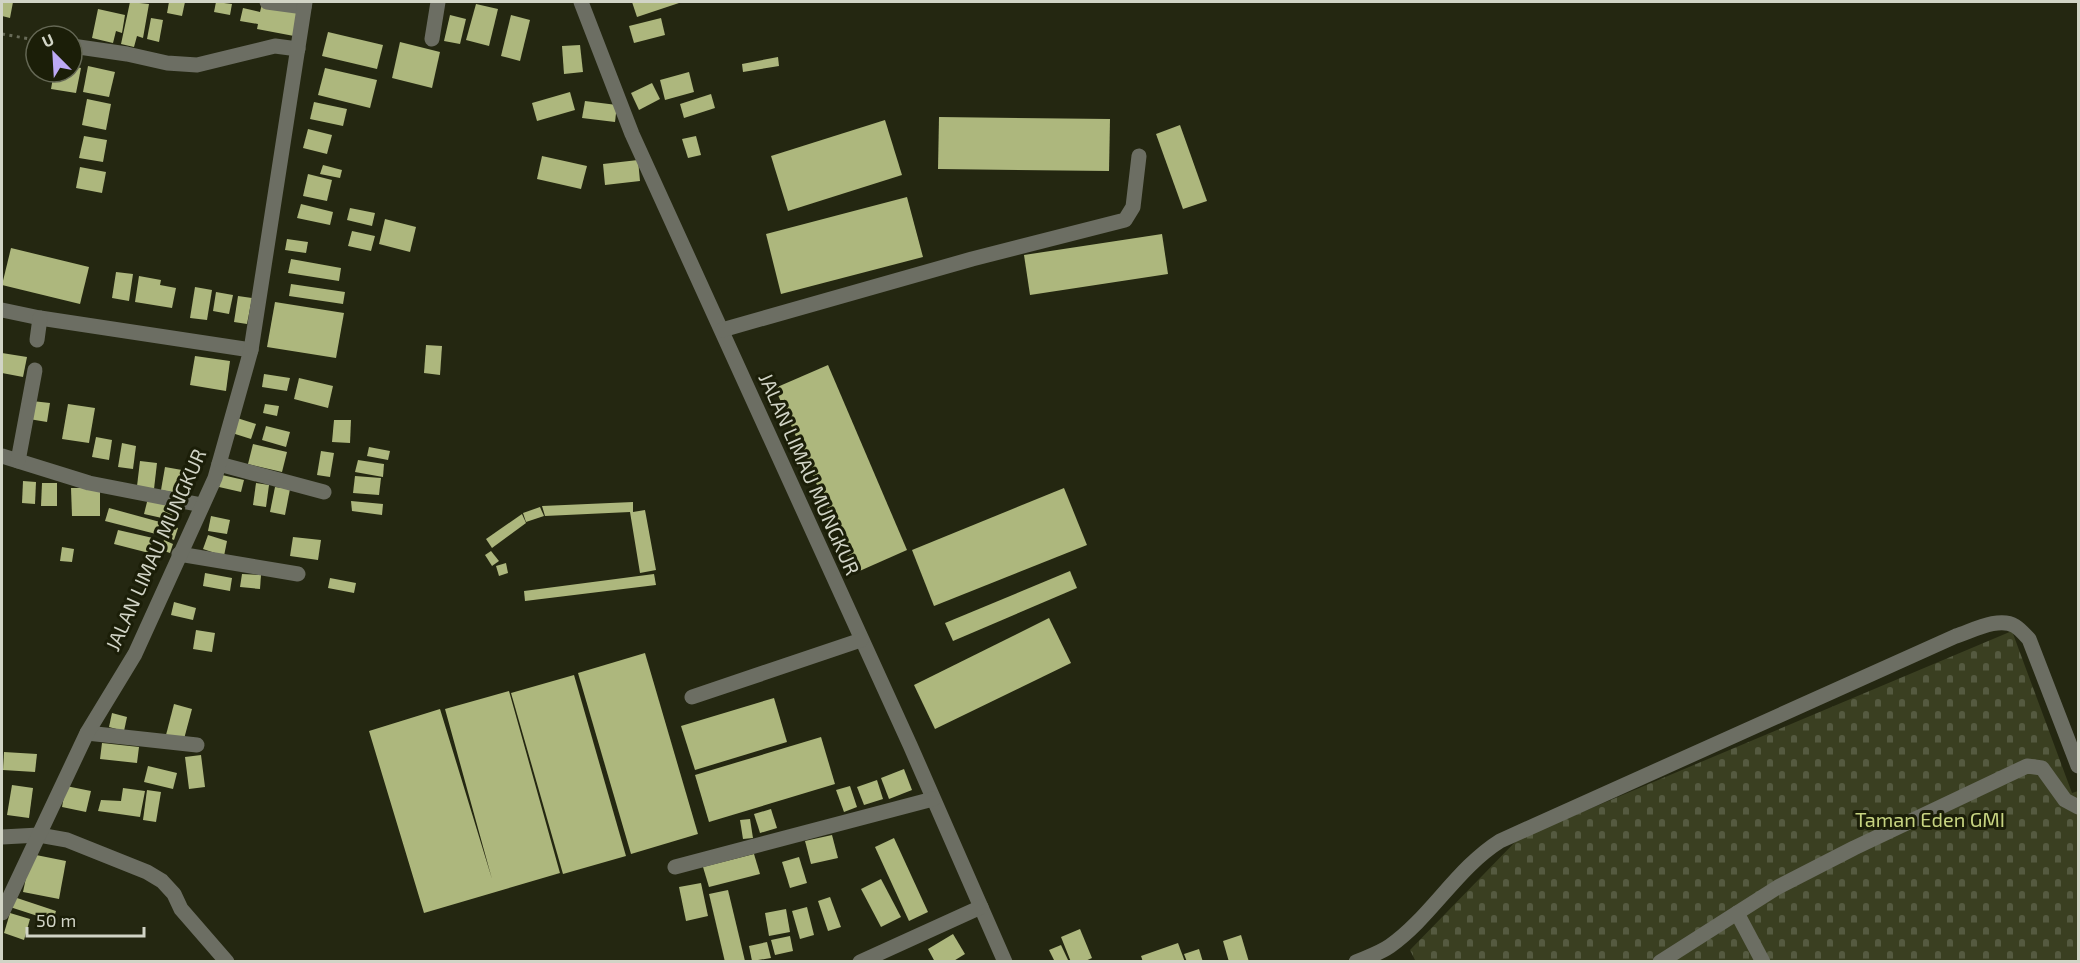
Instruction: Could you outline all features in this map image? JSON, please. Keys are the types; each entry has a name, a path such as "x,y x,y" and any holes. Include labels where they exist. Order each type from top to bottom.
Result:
{"street":[{"path":"267,2 304,4"},
{"path":"432,39 438,2"},
{"name":"JALAN LIMAU MUNGKUR","path":"580,2 632,134 1005,962"},
{"name":"JALAN LIMAU MUNGKUR","path":"2,913 87,733 135,654 219,465 251,350 304,4"},
{"path":"84,48 167,63 197,65 275,46 298,49"},
{"path":"722,330 972,259 1125,220 1133,207 1139,156"},
{"path":"2,310 40,318 251,350"},
{"path":"37,340 40,318"},
{"path":"18,461 35,370"},
{"path":"2,456 89,483 202,505"},
{"path":"219,465 324,492"},
{"path":"179,554 298,574"},
{"path":"1356,962 1379,953 1401,937 1479,856 1500,840 1939,644 1985,626 2005,622 2015,625 2029,639 2079,766"},
{"path":"692,697 861,640"},
{"path":"87,733 197,745"},
{"path":"1660,962 1778,887 1854,848 2028,766 2042,768 2066,800 2079,807"},
{"path":"675,867 933,799"},
{"path":"2,837 39,836 67,840 147,872 162,881 174,894 186,915 226,962"},
{"path":"860,962 981,907"},
{"path":"1737,913 1763,962"}],"path":[{"path":"2,34 24,38"}],"green space":[{"name":"Taman Eden GMI","path":"2012,631 2072,793 2078,791 2078,961 1416,962 1410,950 1518,839"}],"building":[{"path":"2,2 13,2 10,18 2,16"},
{"path":"130,2 149,4 143,38 137,36 134,47 121,44"},
{"path":"169,2 185,2 182,16 167,13"},
{"path":"216,2 232,4 230,15 214,12"},
{"path":"632,2 682,2 637,17"},
{"path":"262,4 300,11 294,36 257,29 258,24 240,21 243,8 260,12"},
{"path":"476,4 498,9 489,46 466,40"},
{"path":"98,9 125,15 122,33 116,31 113,43 92,38"},
{"path":"450,15 466,19 460,44 444,41"},
{"path":"511,15 530,20 520,61 501,56"},
{"path":"151,18 163,20 159,42 147,39"},
{"path":"661,18 665,35 634,43 629,26"},
{"path":"328,32 383,45 377,69 322,56"},
{"path":"400,42 440,52 432,88 392,78"},
{"path":"580,45 583,72 564,74 562,46"},
{"path":"778,57 779,66 743,72 742,64"},
{"path":"88,66 115,72 109,97 83,92"},
{"path":"325,68 377,80 370,108 318,95"},
{"path":"689,72 694,92 665,100 660,80"},
{"path":"652,83 660,99 639,110 631,93"},
{"path":"52,84 78,84 76,93 51,89"},
{"path":"570,92 575,110 537,121 532,103"},
{"path":"711,94 715,108 684,118 680,104"},
{"path":"87,99 111,104 106,130 82,125"},
{"path":"585,101 617,105 615,122 582,118"},
{"path":"314,102 347,109 343,126 310,119"},
{"path":"939,117 1110,119 1109,171 938,169"},
{"path":"885,120 902,175 788,211 771,156"},
{"path":"1180,125 1207,201 1183,209 1156,134"},
{"path":"308,129 332,135 327,154 303,148"},
{"path":"84,136 107,140 103,162 79,158"},
{"path":"696,136 701,155 688,158 682,139"},
{"path":"542,156 587,166 581,189 537,179"},
{"path":"638,160 640,181 605,185 603,164"},
{"path":"323,165 342,170 340,178 320,174"},
{"path":"80,167 106,172 102,193 76,188"},
{"path":"308,174 332,180 327,201 303,196"},
{"path":"907,197 923,257 781,294 766,234"},
{"path":"301,204 333,212 330,225 297,218"},
{"path":"350,208 375,213 372,226 347,220"},
{"path":"385,219 416,227 410,252 379,244"},
{"path":"352,231 375,236 371,251 348,246"},
{"path":"1162,234 1168,274 1030,295 1024,255"},
{"path":"287,239 308,242 306,253 285,250"},
{"path":"11,248 89,267 80,304 2,285"},
{"path":"291,259 341,268 339,281 288,273"},
{"path":"116,272 133,274 129,301 112,298"},
{"path":"139,276 161,280 160,285 176,288 172,308 135,302"},
{"path":"291,284 345,292 343,304 289,296"},
{"path":"195,287 212,290 207,320 190,318"},
{"path":"216,292 233,295 229,314 213,311"},
{"path":"238,296 252,298 247,324 234,322"},
{"path":"275,302 344,313 336,358 267,347"},
{"path":"426,345 442,346 440,375 424,373"},
{"path":"2,353 27,357 23,377 2,373"},
{"path":"195,356 230,361 226,391 190,385"},
{"path":"828,365 907,550 855,573 775,388"},
{"path":"264,374 290,378 287,391 262,387"},
{"path":"299,378 333,386 328,408 294,399"},
{"path":"32,401 50,403 47,422 29,419"},
{"path":"68,404 95,408 89,443 62,439"},
{"path":"265,404 279,406 277,416 263,413"},
{"path":"237,418 256,424 251,439 232,433"},
{"path":"334,420 351,420 350,443 332,442"},
{"path":"266,426 290,432 286,447 262,440"},
{"path":"96,437 112,440 109,460 92,457"},
{"path":"122,443 136,446 133,469 118,467"},
{"path":"253,444 287,452 282,472 248,464"},
{"path":"369,447 390,451 388,460 367,456"},
{"path":"321,451 334,453 330,477 317,475"},
{"path":"358,460 384,464 383,477 355,472"},
{"path":"140,461 157,463 154,489 137,486"},
{"path":"165,467 182,470 177,493 161,490"},
{"path":"222,475 244,480 241,492 219,487"},
{"path":"355,476 381,478 379,495 353,493"},
{"path":"23,481 36,482 35,504 22,503"},
{"path":"42,483 57,483 57,506 41,506"},
{"path":"256,483 269,485 266,507 253,505"},
{"path":"275,487 290,489 285,515 270,512"},
{"path":"71,488 100,488 100,516 72,516"},
{"path":"1064,488 1087,545 934,606 912,550"},
{"path":"148,498 175,505 171,520 144,514"},
{"path":"351,501 383,504 382,515 352,511"},
{"path":"633,502 633,512 645,510 656,570 640,573 630,512 545,516 542,506"},
{"path":"540,507 544,516 526,522 523,513"},
{"path":"109,508 160,522 156,534 105,521"},
{"path":"522,514 526,523 492,548 486,539"},
{"path":"211,516 230,520 227,534 208,531"},
{"path":"164,523 178,528 174,540 160,534"},
{"path":"118,530 153,538 149,553 114,544"},
{"path":"208,535 227,541 224,556 203,549"},
{"path":"293,537 321,540 318,560 290,556"},
{"path":"164,540 173,544 170,553 161,550"},
{"path":"62,547 74,549 72,562 60,561"},
{"path":"491,551 499,561 492,566 485,555"},
{"path":"506,563 508,573 499,576 496,566"},
{"path":"1070,571 1077,588 953,641 945,623"},
{"path":"205,573 232,578 230,591 203,586"},
{"path":"242,574 261,575 260,589 240,587"},
{"path":"654,574 656,585 525,601 524,591"},
{"path":"330,578 356,583 354,593 328,588"},
{"path":"174,602 196,608 193,620 171,615"},
{"path":"1049,618 1071,663 935,729 914,685"},
{"path":"196,630 215,633 212,652 193,649"},
{"path":"645,653 698,834 631,854 578,673"},
{"path":"574,675 626,856 563,874 511,693"},
{"path":"509,691 560,873 424,913 369,731 440,709 492,879 445,709"},
{"path":"774,698 787,742 695,770 681,726"},
{"path":"174,704 192,709 184,739 166,735"},
{"path":"112,713 127,717 124,731 109,727"},
{"path":"821,737 835,784 709,822 695,775"},
{"path":"102,743 139,747 137,763 100,759"},
{"path":"4,752 37,754 35,772 3,770"},
{"path":"201,755 205,787 189,789 185,757"},
{"path":"148,766 177,773 173,789 144,782"},
{"path":"904,769 912,790 889,799 881,778"},
{"path":"877,780 883,799 864,805 857,787"},
{"path":"12,785 33,788 29,818 7,815"},
{"path":"66,786 91,791 86,812 62,807"},
{"path":"850,786 857,807 844,812 836,790"},
{"path":"123,788 145,791 140,817 98,811 101,800 121,801"},
{"path":"147,790 161,792 156,822 143,820"},
{"path":"771,809 777,828 760,833 754,814"},
{"path":"750,819 753,838 743,839 740,820"},
{"path":"832,835 838,858 811,864 805,841"},
{"path":"894,838 928,912 909,921 875,847"},
{"path":"31,854 66,861 59,899 23,892"},
{"path":"754,854 760,874 709,887 703,867"},
{"path":"799,857 807,883 790,888 782,862"},
{"path":"881,879 901,917 881,927 861,889"},
{"path":"701,883 708,916 686,921 679,887"},
{"path":"728,890 745,961 743,962 725,962 709,894"},
{"path":"14,897 56,911 53,921 10,907"},
{"path":"830,897 841,927 828,931 818,901"},
{"path":"807,907 814,935 800,939 792,911"},
{"path":"786,909 790,932 769,936 765,913"},
{"path":"10,913 30,919 24,940 4,933"},
{"path":"1080,929 1092,958 1083,962 1071,962 1061,937"},
{"path":"953,934 965,954 952,962 935,962 928,949"},
{"path":"1241,935 1249,962 1229,962 1223,941"},
{"path":"790,936 793,951 775,955 771,940"},
{"path":"767,942 771,958 752,961 749,946"},
{"path":"1178,943 1185,962 1143,962 1141,956"},
{"path":"1061,945 1069,962 1055,962 1049,950"},
{"path":"1199,949 1203,962 1187,962 1184,954"}]}
